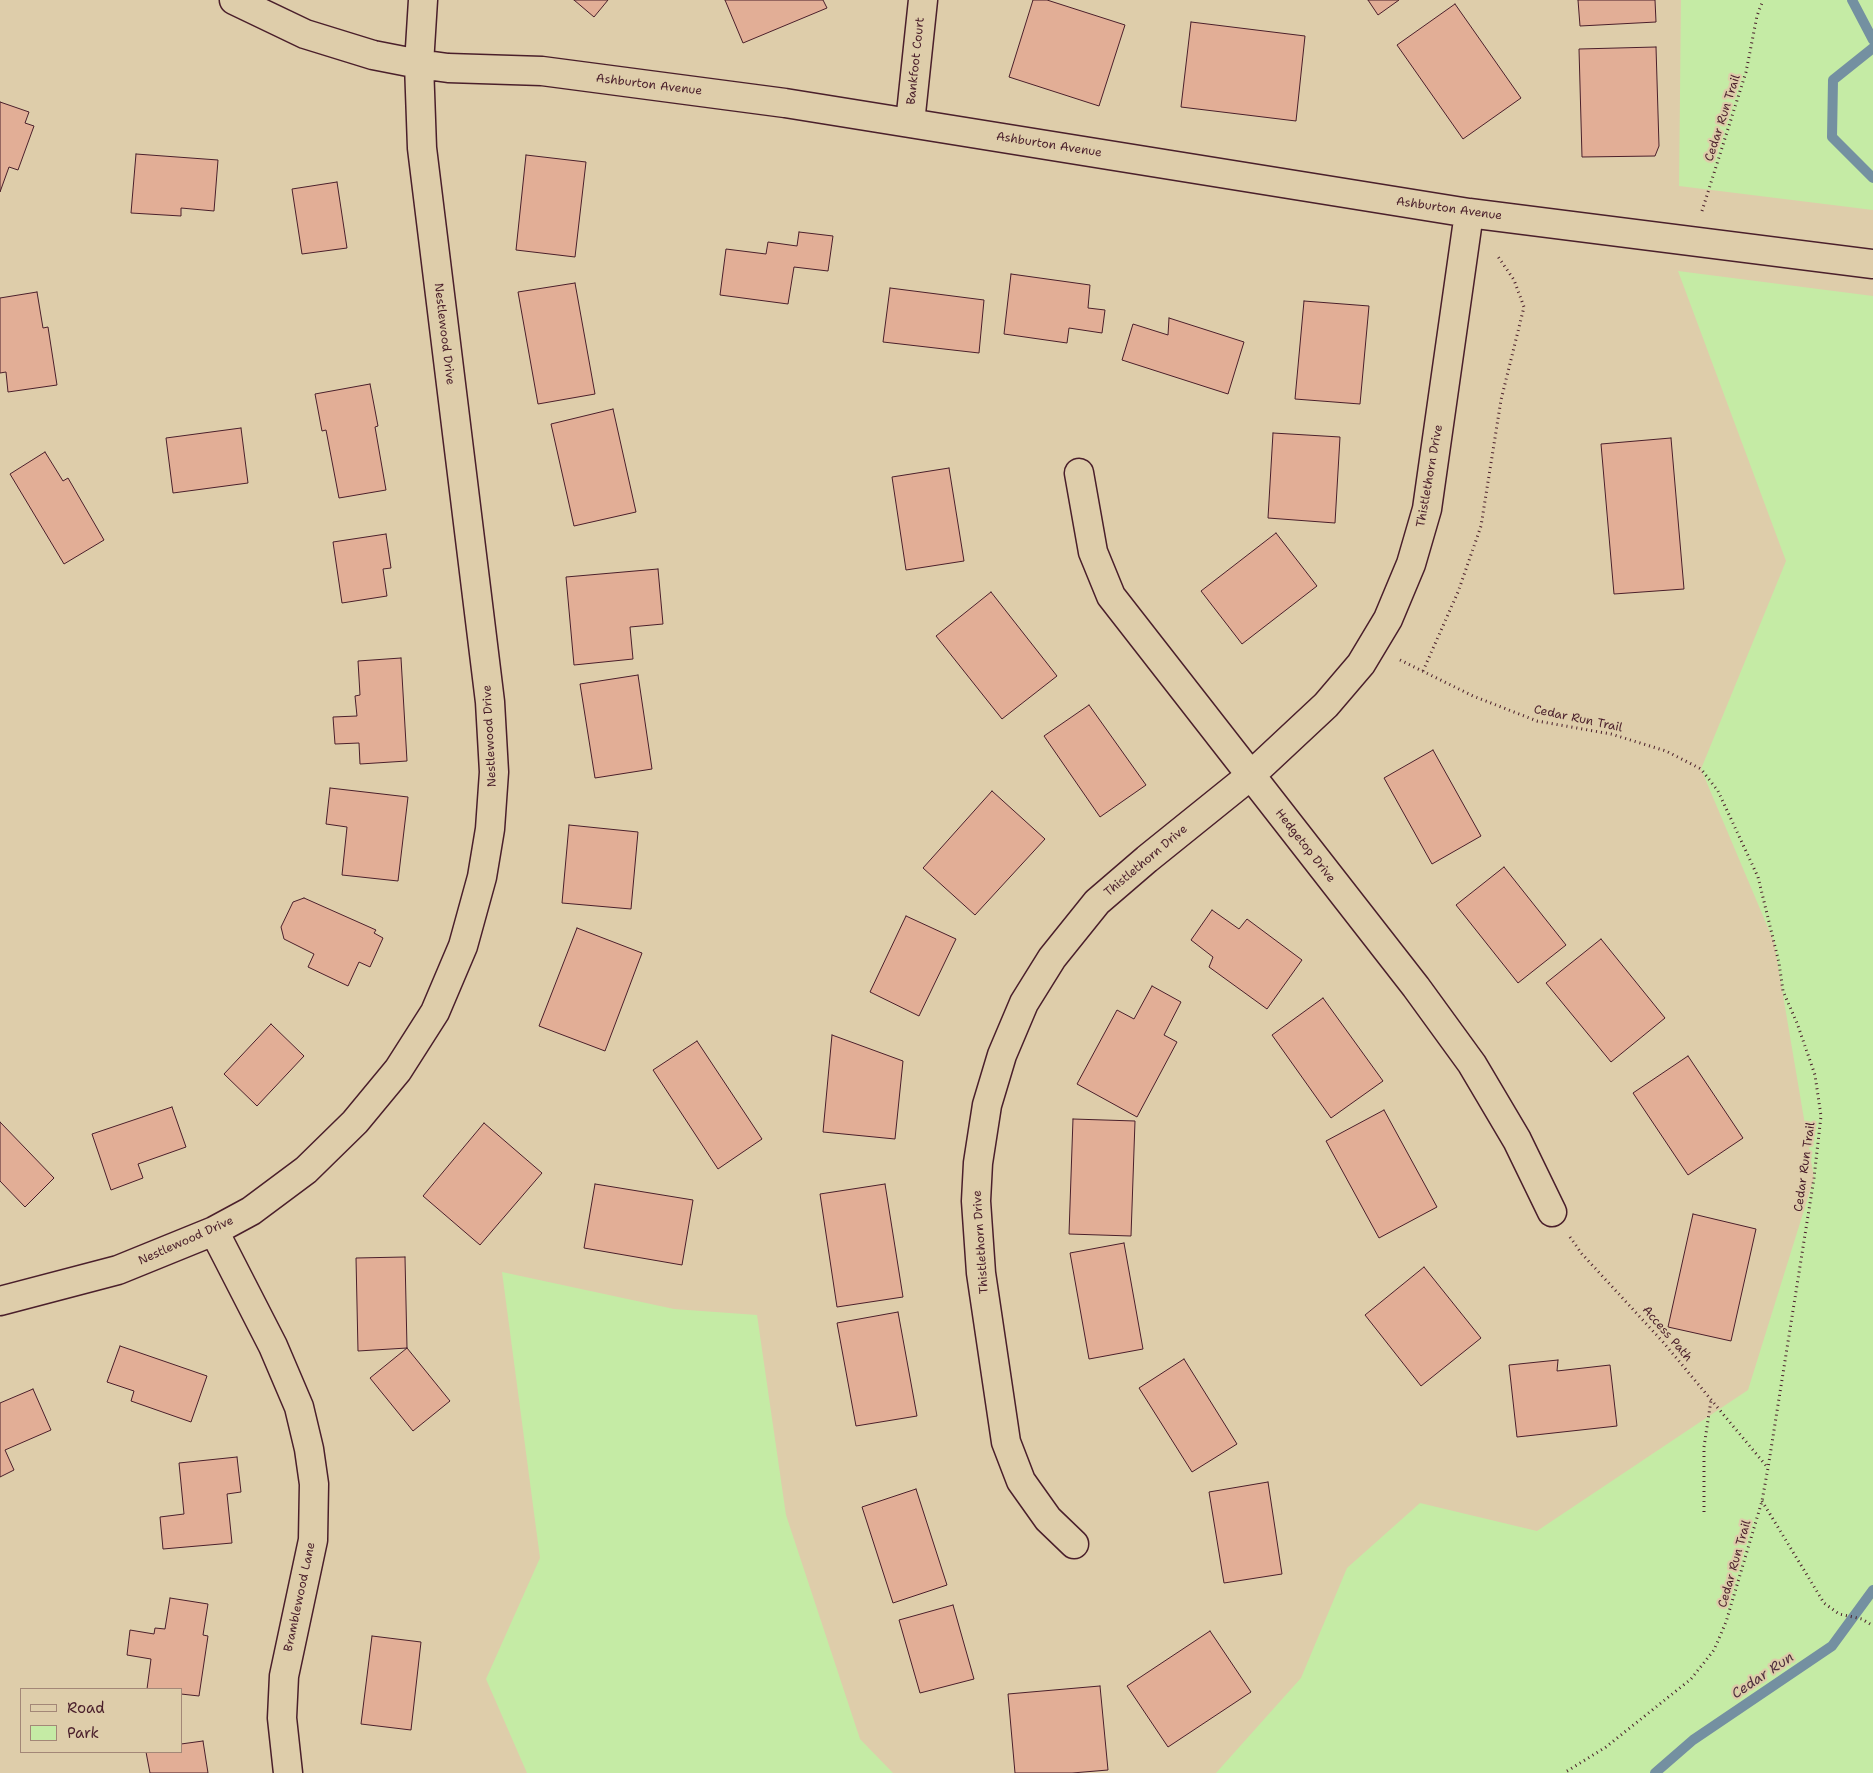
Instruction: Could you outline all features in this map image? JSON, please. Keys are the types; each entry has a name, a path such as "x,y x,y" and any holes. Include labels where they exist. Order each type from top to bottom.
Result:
{"street":[{"name":"Ashburton Avenue","path":"234,0 305,34 373,55 419,64 448,68 542,71 785,102 1469,213 1873,264"},
{"name":"Nestlewood Drive","path":"0,1301 118,1270 214,1231 251,1211 306,1170 355,1122 398,1070 435,1012 463,946 482,877 490,829 494,772 490,702 422,148 419,64 423,0"},
{"name":"Bankfoot Court","path":"910,123 923,0"},
{"name":"Thistlethorn Drive","path":"1074,1544 1048,1519 1021,1481 1006,1442 982,1273 976,1201 978,1162 987,1105 1002,1055 1024,1003 1052,958 1097,902 1250,776 1326,705 1361,664 1388,619 1411,564 1427,509 1469,213"},
{"name":"Hedgetop Drive","path":"1079,474 1093,552 1111,596 1416,987 1472,1064 1517,1140 1552,1212"},
{"name":"Bramblewood Lane","path":"214,1231 273,1346 299,1407 309,1449 314,1484 313,1540 284,1676 282,1718 288,1773"}],"path":[{"name":"Cedar Run Trail","path":"1693,240 1746,72 1757,16 1763,0"},
{"path":"1423,671 1458,592 1481,526 1500,400 1524,307 1514,280 1469,213"},
{"name":"Cedar Run Trail","path":"1372,646 1474,696 1537,721 1611,734 1666,751 1701,770 1718,791 1758,877 1779,963 1783,991 1797,1023 1815,1075 1821,1116 1814,1178 1762,1501 1732,1605 1714,1650 1691,1679 1606,1747 1564,1773"},
{"name":"Access Path","path":"1552,1212 1582,1254 1663,1342 1768,1468"},
{"path":"1704,1512 1704,1447 1711,1399"},
{"path":"1762,1501 1824,1604 1840,1614 1862,1619 1873,1626"}],"green space":[{"path":"1681,0 1873,0 1873,210 1679,186"},
{"path":"1678,271 1873,296 1873,1773 1216,1773 1301,1678 1347,1568 1420,1503 1537,1531 1748,1390 1814,1178 1774,942 1701,769 1786,561"},
{"path":"502,1272 674,1309 757,1315 786,1515 860,1739 893,1773 527,1773 486,1679 540,1558"}],"building":[{"path":"574,0 608,0 594,17"},
{"path":"725,0 823,0 827,8 743,43"},
{"path":"1033,0 1047,0 1125,25 1099,106 1009,77"},
{"path":"1368,0 1399,0 1378,15"},
{"path":"1578,0 1655,0 1656,22 1580,26"},
{"path":"1455,4 1521,98 1463,139 1397,45"},
{"path":"1191,22 1305,36 1296,121 1181,107"},
{"path":"1656,47 1659,146 1655,156 1582,157 1579,49"},
{"path":"0,102 29,112 25,123 34,126 18,170 9,167 0,192"},
{"path":"136,154 218,160 214,211 181,208 181,216 131,213"},
{"path":"526,155 586,162 575,257 516,250"},
{"path":"337,182 347,248 302,254 292,189"},
{"path":"799,232 833,236 828,271 794,267 788,304 720,295 726,249 766,254 768,242 797,246"},
{"path":"1011,274 1090,285 1088,308 1105,310 1102,333 1069,328 1067,343 1004,334"},
{"path":"575,283 595,394 538,404 518,292"},
{"path":"890,288 984,300 979,353 883,342"},
{"path":"37,292 43,328 48,327 57,385 8,392 6,372 0,373 0,298"},
{"path":"1304,301 1369,306 1360,404 1295,399"},
{"path":"1169,318 1244,342 1228,394 1122,360 1133,324 1168,335"},
{"path":"370,384 378,426 375,427 386,490 339,498 326,430 322,431 315,394"},
{"path":"613,409 636,512 574,526 551,424"},
{"path":"241,428 248,483 173,493 166,438"},
{"path":"1273,433 1340,437 1335,523 1268,518"},
{"path":"1671,438 1684,589 1614,594 1601,444"},
{"path":"45,452 63,481 68,478 104,540 64,564 10,474"},
{"path":"949,468 964,561 906,570 892,477"},
{"path":"1276,533 1317,586 1242,644 1201,591"},
{"path":"386,534 391,568 383,569 387,596 342,603 333,542"},
{"path":"658,569 663,624 630,627 633,659 574,665 566,577"},
{"path":"991,592 1057,676 1002,719 936,636"},
{"path":"401,658 407,761 360,764 359,743 335,744 333,717 357,716 355,696 360,695 358,661"},
{"path":"638,675 652,769 595,778 580,684"},
{"path":"1089,705 1146,785 1100,817 1044,736"},
{"path":"1433,750 1481,836 1432,864 1384,778"},
{"path":"330,788 408,797 398,881 342,875 347,827 326,824"},
{"path":"992,791 1045,839 975,915 923,868"},
{"path":"569,825 638,832 631,909 562,903"},
{"path":"1504,867 1566,945 1518,983 1456,905"},
{"path":"304,898 376,930 374,933 383,938 370,967 359,962 348,986 308,967 314,954 284,939 281,927 293,902"},
{"path":"1212,910 1239,929 1247,919 1302,960 1267,1009 1209,967 1213,957 1191,940"},
{"path":"906,916 956,939 919,1016 870,992"},
{"path":"577,928 642,953 605,1051 539,1026"},
{"path":"1601,939 1665,1018 1611,1062 1546,983"},
{"path":"1152,986 1181,1002 1164,1035 1177,1042 1137,1117 1077,1084 1117,1010 1134,1019"},
{"path":"1323,998 1383,1081 1331,1118 1272,1035"},
{"path":"271,1024 304,1056 257,1106 224,1074"},
{"path":"832,1035 903,1061 895,1139 823,1132"},
{"path":"697,1041 762,1139 718,1169 653,1070"},
{"path":"1688,1056 1743,1138 1688,1175 1633,1093"},
{"path":"172,1107 186,1147 138,1164 143,1178 111,1190 92,1134"},
{"path":"1384,1110 1437,1207 1379,1238 1326,1141"},
{"path":"1073,1119 1135,1121 1131,1236 1069,1234"},
{"path":"0,1122 54,1178 25,1207 0,1181"},
{"path":"484,1123 542,1173 480,1245 423,1196"},
{"path":"595,1184 693,1200 682,1265 584,1248"},
{"path":"885,1184 903,1297 837,1307 820,1194"},
{"path":"1693,1214 1756,1229 1731,1341 1668,1327"},
{"path":"1124,1243 1143,1349 1089,1359 1070,1253"},
{"path":"405,1257 407,1348 358,1351 356,1258"},
{"path":"1424,1267 1481,1338 1421,1386 1365,1315"},
{"path":"898,1312 917,1416 856,1426 837,1323"},
{"path":"120,1346 207,1376 191,1422 131,1401 134,1391 107,1382"},
{"path":"407,1348 450,1401 413,1431 370,1378"},
{"path":"1184,1359 1237,1444 1192,1472 1139,1388"},
{"path":"1558,1360 1557,1371 1610,1365 1617,1426 1517,1437 1509,1365"},
{"path":"33,1389 51,1430 5,1450 14,1470 0,1477 0,1403"},
{"path":"237,1457 241,1492 227,1494 232,1543 163,1549 160,1517 184,1514 179,1463"},
{"path":"1268,1482 1282,1574 1224,1583 1209,1492"},
{"path":"916,1489 947,1585 893,1603 862,1507"},
{"path":"170,1598 208,1604 203,1635 208,1636 199,1696 182,1694 182,1688 147,1688 151,1659 127,1655 130,1630 154,1634 155,1628 165,1629"},
{"path":"953,1605 974,1679 920,1693 899,1620"},
{"path":"1210,1631 1251,1692 1168,1747 1127,1686"},
{"path":"372,1636 421,1642 411,1730 361,1724"},
{"path":"1100,1686 1108,1770 1072,1773 1015,1773 1008,1694"},
{"path":"203,1741 208,1773 150,1773 146,1753 182,1753 182,1744"}],"waterway":[{"name":"Cedar Run","path":"1852,0 1873,40"},
{"name":"Cedar Run","path":"1873,48 1833,80 1832,137 1873,178"},
{"name":"Cedar Run","path":"1655,1773 1693,1740 1832,1646 1873,1590"}]}
